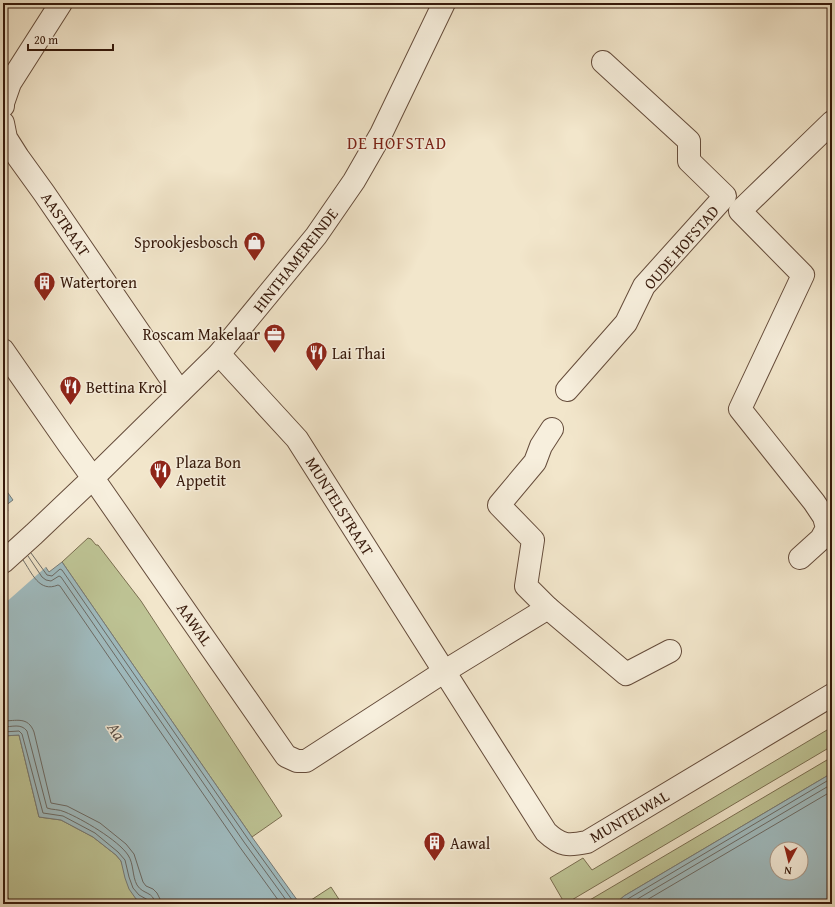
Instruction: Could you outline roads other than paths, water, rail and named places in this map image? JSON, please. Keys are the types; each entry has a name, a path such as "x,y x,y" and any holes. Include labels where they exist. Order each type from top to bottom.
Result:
{"street":[{"path":"3,106 10,82 61,3"},
{"name":"HINTHAMEREINDE","path":"3,562 93,478 219,354 316,236 354,181 382,134 444,3"},
{"name":"OUDE HOFSTAD","path":"568,390 626,323 644,286 732,203 689,161 689,141 603,62"},
{"path":"800,558 821,540 827,528 824,517 814,502 740,409 803,275 732,203 832,122"},
{"name":"AASTRAAT","path":"3,123 6,138 18,157 180,392"},
{"name":"AAWAL","path":"3,350 286,756 297,761 306,761 445,671 548,608"},
{"name":"MUNTELSTRAAT","path":"219,354 297,439 445,671"},
{"path":"552,429 540,446 535,462 499,505 533,540 526,586 548,608 626,674 670,652"},
{"name":"MUNTELWAL","path":"445,671 546,832 563,844 574,845 587,842 832,695"}],"water":[{"name":"Aa","path":"3,486 13,500 5,506 49,572 62,562 300,904 150,904 136,899 129,889 121,861 116,855 93,837 61,820 39,817 19,735 3,736"},
{"path":"832,773 832,896 819,904 615,904 624,896"}],"place":[{"name":"Sprookjesbosch","path":"254,262"},
{"name":"Watertoren","path":"45,302"},
{"name":"Roscam Makelaar","path":"275,354"},
{"name":"Lai Thai","path":"316,372"},
{"name":"Bettina Krol","path":"70,406"},
{"name":"Plaza Bon Appetit","path":"161,490"},
{"name":"Aawal","path":"434,862"}],"district":[{"name":"DE HOFSTAD","path":"397,142"}]}
